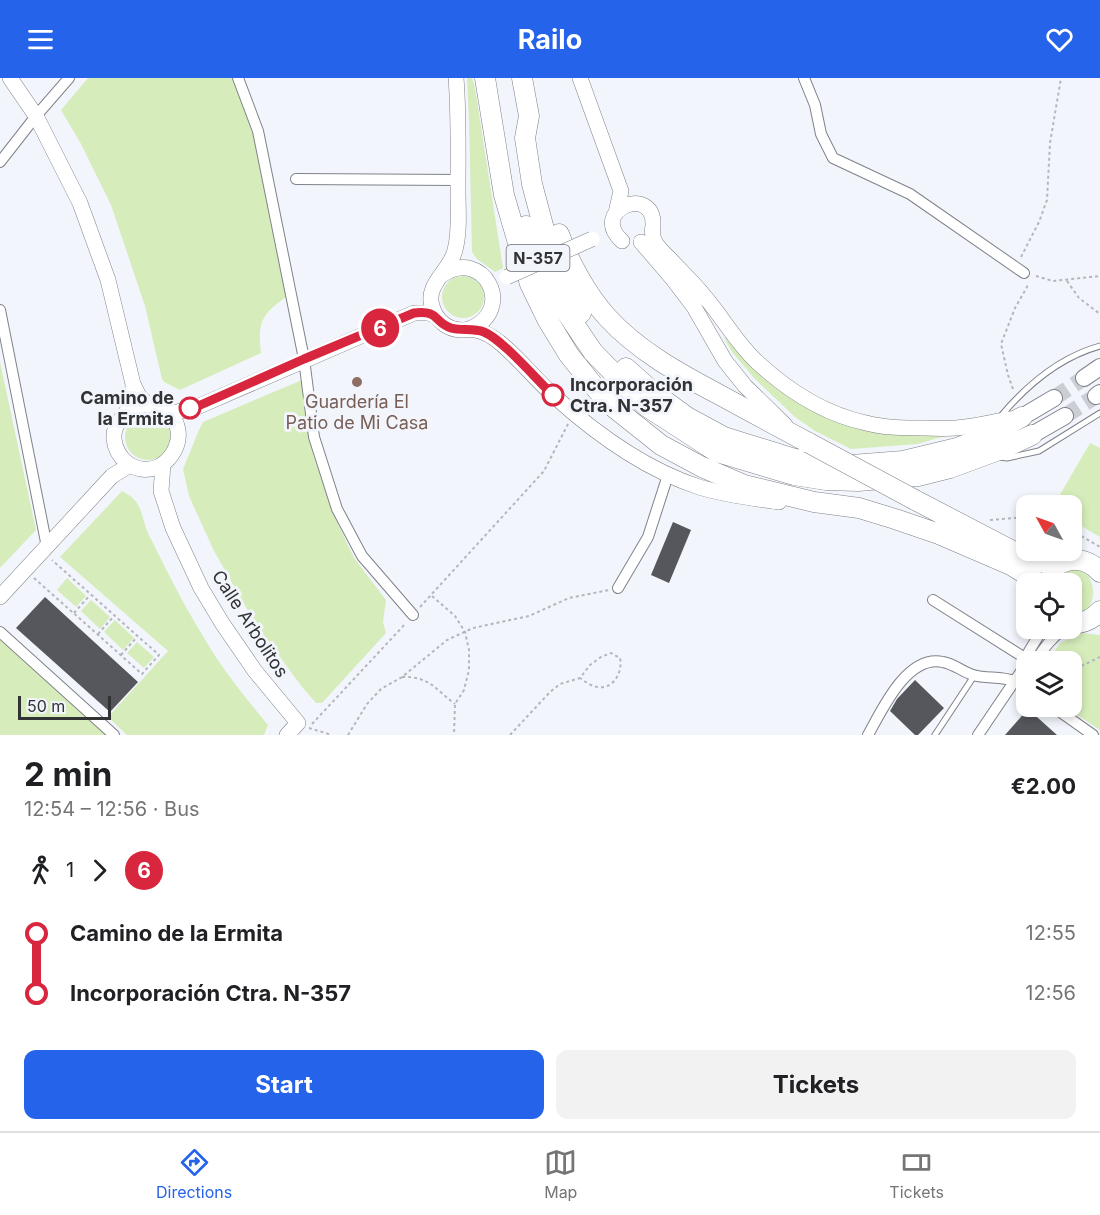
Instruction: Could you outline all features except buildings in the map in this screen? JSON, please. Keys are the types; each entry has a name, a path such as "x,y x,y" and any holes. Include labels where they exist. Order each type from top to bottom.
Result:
{"highway":[{"path":"484,78 504,195 530,284 547,319 569,355 612,406 661,445 702,468 744,485 814,502 859,508 895,519 928,530 1011,565 1024,573"},
{"name":"N-357","path":"497,78 516,187 529,237 548,285 593,352 646,406 717,452 794,475 826,480 858,481 918,476 950,468 982,448 1022,417"},
{"name":"N-357","path":"522,78 529,116 525,138 532,184 544,233 560,276 603,344 627,370 687,417 724,437 786,457 852,465 903,461 957,448 982,448 1032,435"},
{"path":"529,116 536,132 552,215 573,267 606,316 650,354 682,375 1024,557 1051,565 1077,559 1091,564 1100,572"},
{"path":"1050,573 1062,562"},
{"path":"1082,622 1098,615"}],"main road":[{"path":"1084,378 1100,367"},
{"path":"1022,417 1054,398"},
{"path":"1032,435 1065,416"}],"street":[{"path":"10,78 36,116 80,203 108,280 133,384 139,396 148,405"},
{"path":"0,162 69,78"},
{"path":"238,78 258,131 304,359 314,437 337,509 362,556 413,615"},
{"path":"126,412 148,405 173,413 196,407 421,308 437,280 450,264 458,234 456,78"},
{"path":"580,78 621,191 614,231 622,241"},
{"path":"804,78 815,105 821,135 833,158 910,194 1024,273"},
{"path":"296,179 458,180"},
{"path":"621,191 648,210 653,220 652,234 657,246 706,298 741,345 757,362 797,394 824,409 851,419 888,427 956,428 1022,417"},
{"path":"490,285 596,238 606,229 620,208 632,203 638,204"},
{"path":"596,238 613,238 634,244 646,239 652,228"},
{"path":"640,242 694,307 725,361 745,386 777,418 809,443"},
{"path":"442,275 455,268 470,268 483,276 490,285 493,295 491,310 482,322 469,329"},
{"path":"431,294 432,306 441,322 454,329 469,329 486,333 500,342 553,395 604,438 627,453 668,475 699,487 730,495 801,505 814,502"},
{"path":"0,310 45,549"},
{"path":"414,313 430,313 436,316"},
{"path":"131,463 114,440 115,432 133,395 133,384"},
{"path":"177,427 196,407"},
{"path":"0,597 112,476 117,465 131,463 152,468 163,464 172,456 176,450 178,434 177,427 167,412"},
{"name":"Calle Arbolitos","path":"131,463 161,491"},
{"name":"Calle Arbolitos","path":"163,464 161,491 173,528 201,588 222,623 255,671 298,723 287,735"},
{"path":"618,588 648,537 668,475"},
{"path":"933,600 1016,657"},
{"path":"0,632 114,735"},
{"path":"1040,651 1051,639"},
{"path":"868,735 894,690 916,667 935,661 945,662 974,676 1015,681 978,735"},
{"path":"1068,717 1093,735"}],"lane":[{"path":"1098,401 1039,451 1007,458 982,448 995,422 1016,397 1045,374 1071,358 1100,346"},
{"path":"1022,417 1032,435"},
{"path":"934,735 974,676"}],"path":[{"path":"1016,397 1001,344 1015,308 1027,287 1019,260 1039,222 1047,200 1050,143 1061,78"},
{"path":"1024,273 1053,281 1100,276"},
{"path":"1067,281 1079,297 1100,314"},
{"path":"309,728 544,471 574,413"},
{"path":"1082,536 1100,547"},
{"path":"26,570 142,674 159,655 90,594 45,549"},
{"path":"348,735 367,704 381,689 402,676 447,640 473,628 529,616 569,598 618,588"},
{"path":"74,613 90,594"},
{"path":"431,595 455,616 465,632 469,650 469,670 464,690 455,704 454,735"},
{"path":"98,634 115,615"},
{"path":"121,655 138,636"},
{"path":"510,735 560,684 580,678 590,664 601,657 611,653 620,658 622,667 618,676 602,688 593,686 580,678"},
{"path":"1082,666 1099,659"},
{"path":"402,676 423,679 455,704"},
{"path":"309,728 310,735"},
{"path":"309,728 332,735"}],"green space":[{"path":"88,78 234,78 254,129 289,295 273,307 264,318 260,333 261,353 180,390 162,379 145,306 111,205 81,144 61,110"},
{"path":"467,78 472,78 475,88 503,268 495,272 477,259 472,252"},
{"path":"463,276 478,282 484,297 478,312 463,318 448,312 442,297 448,282"},
{"path":"723,336 760,373 800,403 951,434 918,444 851,449 815,431 795,417 755,379 732,352"},
{"path":"0,362 36,530 0,568"},
{"path":"302,380 306,424 314,458 337,522 354,558 386,600 383,622 386,633 322,703 316,703 302,687 255,623 214,551 189,496 183,469 203,422"},
{"path":"148,414 164,421 171,437 164,453 148,460 132,453 125,437 132,421"},
{"path":"1090,443 1100,448 1100,537 1082,526 1082,495 1060,495"},
{"path":"122,491 138,505 162,561 210,648 268,725 264,735 127,735 108,717 168,651 60,557"},
{"path":"1074,569 1083,571 1089,577 1092,585 1092,602 1082,612 1082,573 1065,573"},
{"path":"67,578 86,596 76,607 57,590"},
{"path":"91,600 110,617 100,629 81,611"},
{"path":"115,620 134,638 123,650 104,632"},
{"path":"1082,633 1100,635 1100,730 1080,717 1082,651 1055,651 1060,643 1068,639 1082,639"},
{"path":"0,635 107,735 0,735"},
{"path":"137,642 154,657 144,668 127,653"}],"tunnel":[{"path":"1054,398 1084,378"},
{"path":"1065,416 1096,396"}],"bus line":[{"name":"6","path":"190,408 414,313 423,312 436,316 441,322 454,329 478,330 486,333 500,342 553,395"}],"place":[{"name":"Guardería El Patio de Mi Casa","path":"357,382"},
{"name":"Incorporación Ctra. N-357","path":"553,395"},
{"name":"Camino de la Ermita","path":"190,408"}]}
